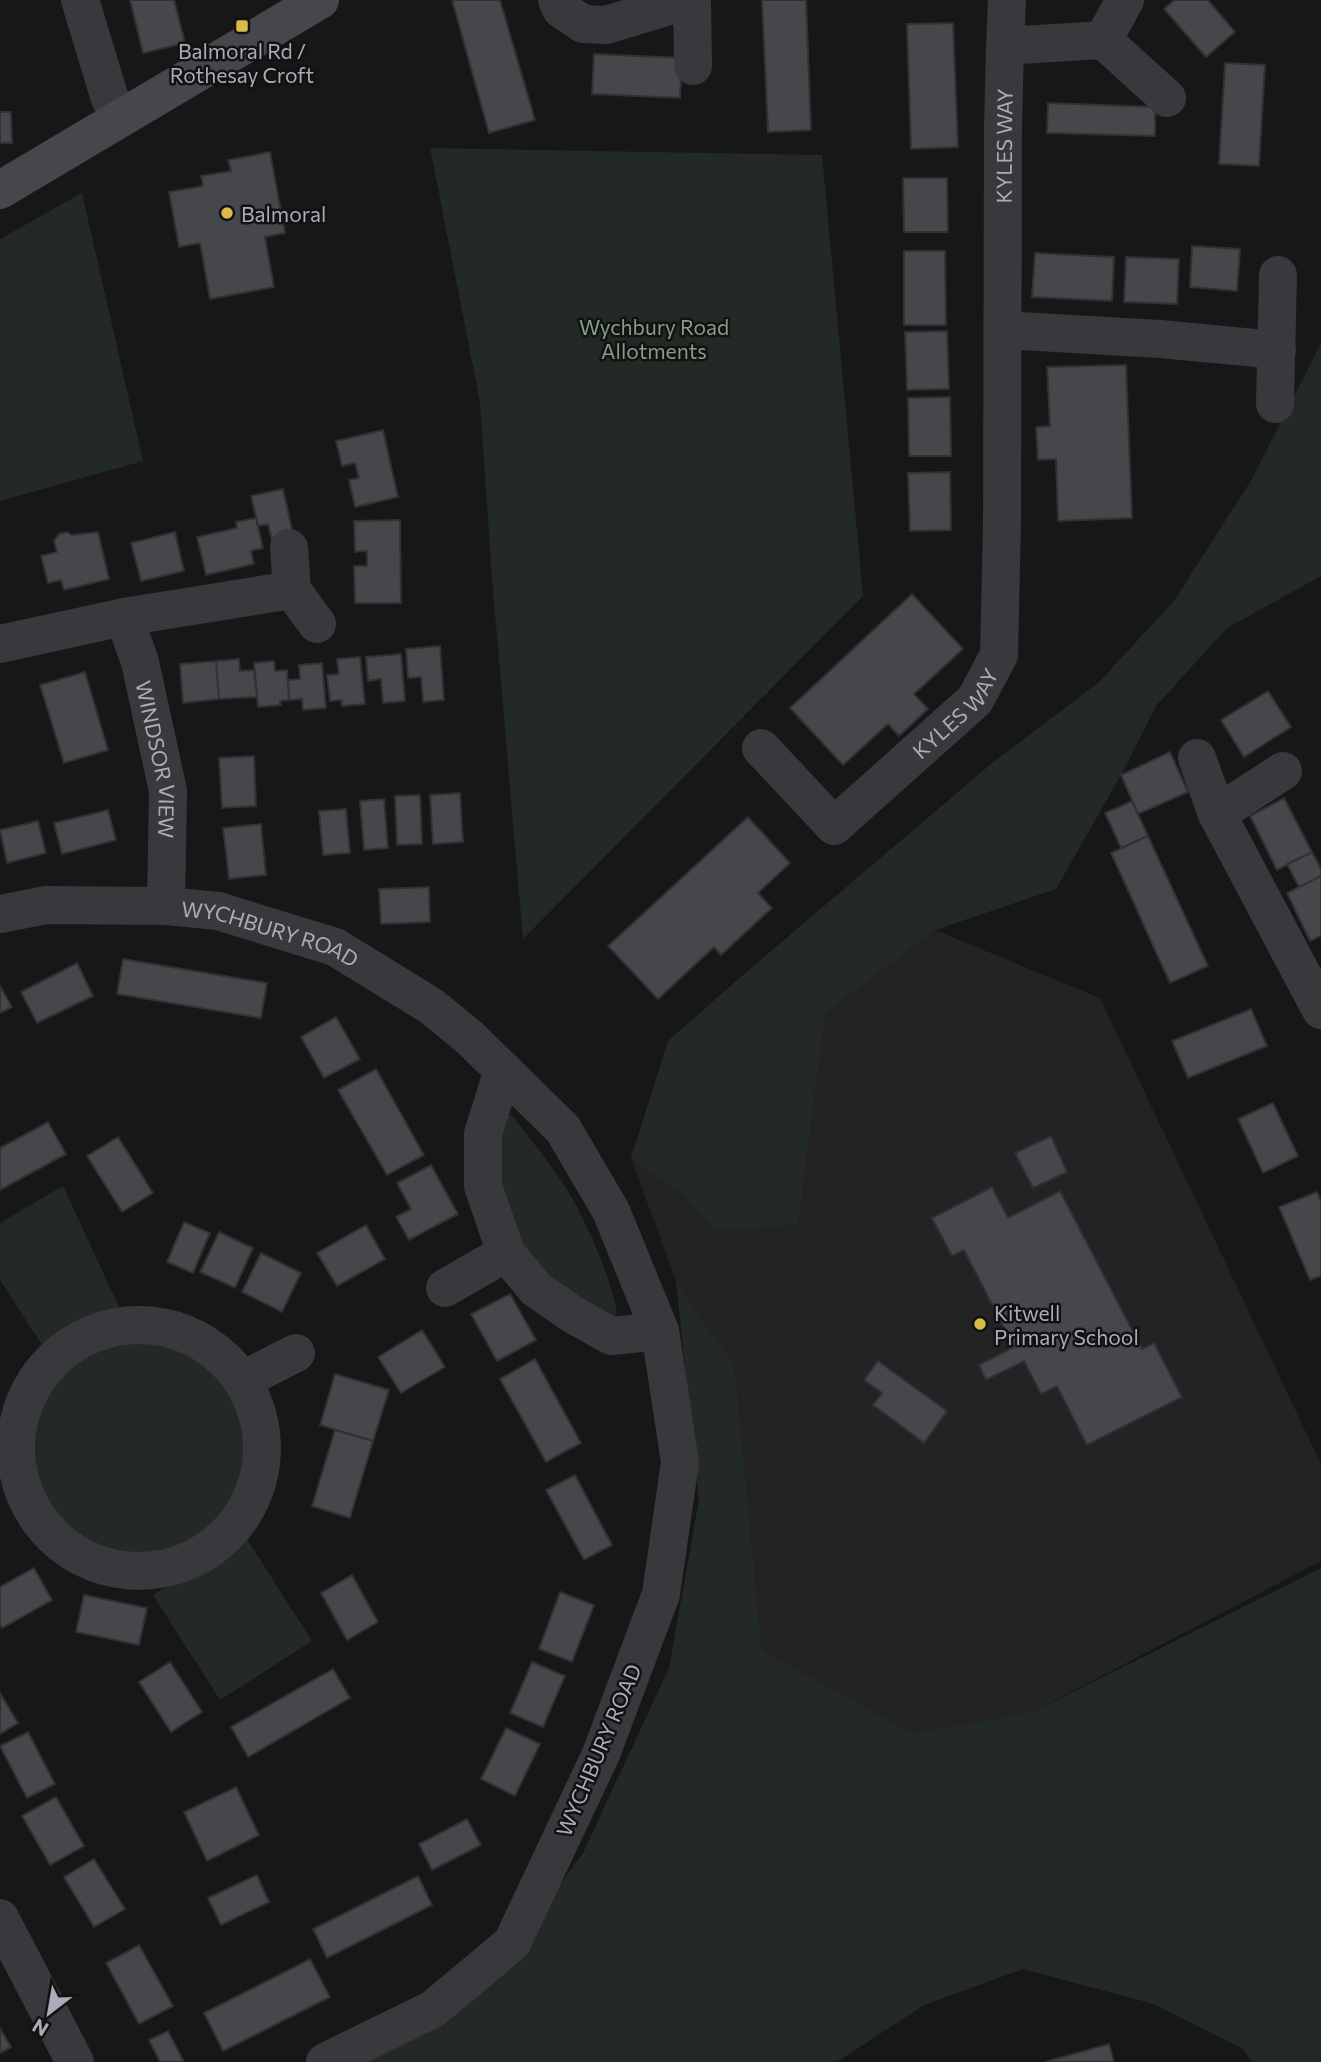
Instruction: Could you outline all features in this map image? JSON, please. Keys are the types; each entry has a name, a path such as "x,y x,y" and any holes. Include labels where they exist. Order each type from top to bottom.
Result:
{"street":[{"path":"80,0 110,99 121,117"},
{"path":"0,190 320,0"},
{"path":"557,0 561,9 583,24 606,26 691,0 693,66"},
{"name":"KYLES WAY","path":"761,748 834,826 975,700 999,655 1004,330 1004,46 1007,0"},
{"path":"1103,40 1125,0"},
{"path":"1004,46 1103,40 1167,98"},
{"path":"1275,404 1278,275"},
{"path":"1004,330 1160,339 1276,350"},
{"path":"289,548 292,590 317,624"},
{"path":"0,644 124,617 292,590"},
{"name":"WINDSOR VIEW","path":"124,617 140,662 168,791 166,906"},
{"path":"1197,758 1217,814 1321,1010"},
{"path":"1217,814 1283,771"},
{"name":"WYCHBURY ROAD","path":"0,914 46,905 166,906 218,911 335,947 431,1006 468,1037 563,1129 611,1211 660,1331 680,1462 661,1594 601,1754 512,1943 433,2009 325,2062"},
{"path":"503,1070 483,1134 484,1186 506,1253 536,1289 611,1336 660,1331"},
{"path":"445,1288 506,1253"},
{"path":"139,1324 179,1331 215,1350 243,1380 259,1417 263,1458 253,1497 231,1531 199,1556 160,1570 120,1570 81,1557 13,1504 19,1418 35,1381 63,1351 99,1331 139,1324"},
{"path":"243,1380 296,1353"},
{"path":"0,1918 75,2062"}],"shaded area":[{"name":"Kitwell Primary School","path":"935,930 1100,998 1321,1464 1321,1561 1035,1711 913,1733 762,1650 735,1366 676,1281 631,1158"}],"green space":[{"name":"Wychbury Road Allotments","path":"430,148 822,155 863,596 523,939 480,402"},
{"path":"82,193 143,461 0,501 0,239"},
{"path":"1321,343 1321,576 1227,628 1156,706 1121,775 1056,889 935,930 825,1013 798,1224 716,1231 683,1194 631,1158 668,1041 991,764 1099,682 1174,601 1252,479"},
{"path":"506,1115 513,1116 562,1182 579,1211 609,1281 617,1313 612,1318 531,1266 497,1200 499,1119"},
{"path":"63,1186 120,1309 44,1348 0,1280 0,1223"},
{"path":"676,1281 735,1366 762,1650 913,1733 1035,1711 1321,1568 1321,2062 1252,2062 1242,2048 1154,2004 1023,1969 924,2005 837,2062 366,2062 485,1987 583,1853 669,1668 699,1500"},
{"path":"139,1339 180,1347 215,1370 238,1405 246,1446 238,1487 215,1522 180,1545 139,1553 98,1545 63,1522 40,1487 32,1446 40,1405 63,1370 98,1347"},
{"path":"245,1536 312,1641 220,1700 153,1595"}],"building":[{"path":"130,0 174,0 185,43 143,53"},
{"path":"452,0 500,0 535,120 489,133"},
{"path":"762,0 806,0 811,130 768,132"},
{"path":"1174,0 1208,0 1235,32 1206,57 1164,9"},
{"path":"953,23 958,147 911,149 907,24"},
{"path":"594,54 682,58 680,98 592,94"},
{"path":"1225,63 1265,65 1259,166 1219,164"},
{"path":"1048,103 1155,107 1155,136 1047,133"},
{"path":"0,112 11,112 12,143 0,143"},
{"name":"Balmoral","path":"270,152 285,233 265,237 274,287 210,299 200,243 179,247 169,192 203,186 201,176 231,171 228,160"},
{"path":"903,178 947,178 948,232 904,232"},
{"path":"1192,246 1240,249 1237,291 1190,287"},
{"path":"904,251 945,251 946,325 904,325"},
{"path":"1035,253 1114,257 1112,301 1032,297"},
{"path":"1126,257 1179,259 1177,304 1124,302"},
{"path":"947,331 949,389 907,390 905,332"},
{"path":"1126,365 1132,518 1058,521 1056,459 1038,460 1036,427 1050,426 1047,367"},
{"path":"950,397 951,456 909,456 908,398"},
{"path":"383,430 398,497 355,507 349,480 359,478 355,463 342,466 336,441"},
{"path":"950,472 951,530 910,531 908,473"},
{"path":"283,489 294,539 273,544 268,524 258,526 251,496"},
{"path":"256,518 263,548 251,551 254,564 206,575 197,537 237,528 236,522"},
{"path":"400,520 401,603 355,603 354,566 367,566 367,551 355,552 354,521"},
{"path":"67,532 72,535 98,532 109,579 64,590 61,580 48,583 41,556 57,552 54,541 59,534"},
{"path":"175,532 184,571 141,581 131,543"},
{"path":"912,594 963,649 914,694 928,709 899,736 888,724 843,765 790,708"},
{"path":"440,646 444,700 423,702 421,677 408,678 406,649"},
{"path":"401,654 405,701 383,703 381,679 368,681 366,657"},
{"path":"360,657 365,704 342,706 341,700 330,701 327,675 339,674 337,659"},
{"path":"239,659 240,671 254,670 257,697 219,699 216,661"},
{"path":"216,661 219,699 183,703 180,664"},
{"path":"274,661 275,671 287,670 289,700 280,701 281,705 258,707 254,663"},
{"path":"322,663 326,708 303,710 302,699 289,700 288,680 300,679 299,665"},
{"path":"85,672 108,750 64,763 40,685"},
{"path":"1268,691 1291,727 1244,757 1221,720"},
{"path":"1170,752 1188,792 1138,814 1121,775"},
{"path":"254,756 256,806 222,808 219,758"},
{"path":"460,793 463,842 433,844 430,795"},
{"path":"420,795 422,844 397,845 395,796"},
{"path":"1284,798 1312,852 1277,870 1250,816"},
{"path":"384,799 388,848 364,850 360,801"},
{"path":"1132,801 1148,836 1121,848 1105,813"},
{"path":"346,809 350,853 323,855 319,811"},
{"path":"108,810 116,840 62,854 54,823"},
{"path":"748,817 790,863 758,893 772,908 721,955 714,947 658,999 608,946"},
{"path":"38,821 46,853 7,863 0,830"},
{"path":"261,824 266,875 229,879 223,828"},
{"path":"1148,836 1208,966 1170,983 1111,853"},
{"path":"1312,852 1321,869 1321,876 1299,887 1287,864"},
{"path":"1321,876 1321,936 1310,941 1287,893"},
{"path":"429,887 430,922 381,924 379,889"},
{"path":"123,959 267,983 261,1018 117,994"},
{"path":"77,963 93,996 37,1023 21,992"},
{"path":"0,986 12,1007 0,1013"},
{"path":"1251,1009 1267,1046 1188,1078 1172,1041"},
{"path":"336,1017 360,1059 324,1078 301,1037"},
{"path":"376,1069 424,1155 387,1175 338,1090"},
{"path":"1273,1103 1298,1156 1263,1173 1238,1119"},
{"path":"48,1122 66,1154 0,1190 0,1148"},
{"path":"1051,1136 1067,1172 1033,1188 1015,1153"},
{"path":"118,1137 153,1193 122,1212 87,1156"},
{"path":"431,1165 458,1214 409,1240 396,1217 411,1209 397,1183"},
{"path":"992,1187 1008,1218 1060,1191 1142,1349 1154,1343 1182,1397 1087,1445 1057,1386 1041,1394 1024,1361 986,1380 979,1365 1014,1347 964,1250 952,1256 932,1218"},
{"path":"1317,1192 1321,1201 1321,1276 1310,1280 1279,1207"},
{"path":"184,1222 210,1233 193,1273 167,1262"},
{"path":"366,1225 385,1259 337,1286 317,1253"},
{"path":"219,1232 253,1248 235,1288 200,1272"},
{"path":"261,1253 301,1273 282,1312 242,1292"},
{"path":"510,1294 536,1340 497,1361 471,1314"},
{"path":"422,1330 445,1367 401,1393 378,1357"},
{"path":"535,1359 581,1443 546,1462 500,1379"},
{"path":"878,1361 947,1411 924,1443 873,1405 882,1393 864,1380"},
{"path":"335,1374 389,1390 373,1441 320,1425"},
{"path":"335,1430 373,1441 350,1518 312,1506"},
{"path":"575,1475 612,1545 584,1560 546,1490"},
{"path":"34,1568 52,1600 2,1628 0,1587"},
{"path":"352,1575 378,1622 347,1640 321,1593"},
{"path":"560,1592 594,1605 572,1662 539,1649"},
{"path":"84,1595 147,1608 139,1645 76,1632"},
{"path":"170,1662 202,1712 171,1732 139,1682"},
{"path":"532,1662 565,1676 543,1727 510,1713"},
{"path":"333,1669 350,1698 248,1757 231,1727"},
{"path":"0,1693 18,1723 0,1734"},
{"path":"506,1728 540,1744 515,1796 481,1779"},
{"path":"28,1732 55,1784 27,1798 0,1746"},
{"path":"236,1787 259,1835 207,1861 184,1812"},
{"path":"56,1797 84,1846 50,1865 22,1816"},
{"path":"467,1819 481,1845 432,1870 419,1844"},
{"path":"94,1859 125,1909 94,1927 64,1877"},
{"path":"257,1875 269,1902 221,1925 208,1898"},
{"path":"418,1876 432,1905 327,1958 313,1929"},
{"path":"139,1945 173,2006 139,2024 106,1963"},
{"path":"310,1959 330,1997 223,2051 204,2013"},
{"path":"0,2028 11,2047 0,2053"},
{"path":"168,2031 184,2062 160,2062 149,2040"},
{"path":"1109,2044 1114,2062 1045,2062"}],"place":[{"name":"Balmoral Rd / Rothesay Croft","path":"242,26"},
{"name":"Balmoral","path":"227,213"},
{"name":"Kitwell Primary School","path":"980,1324"}]}
